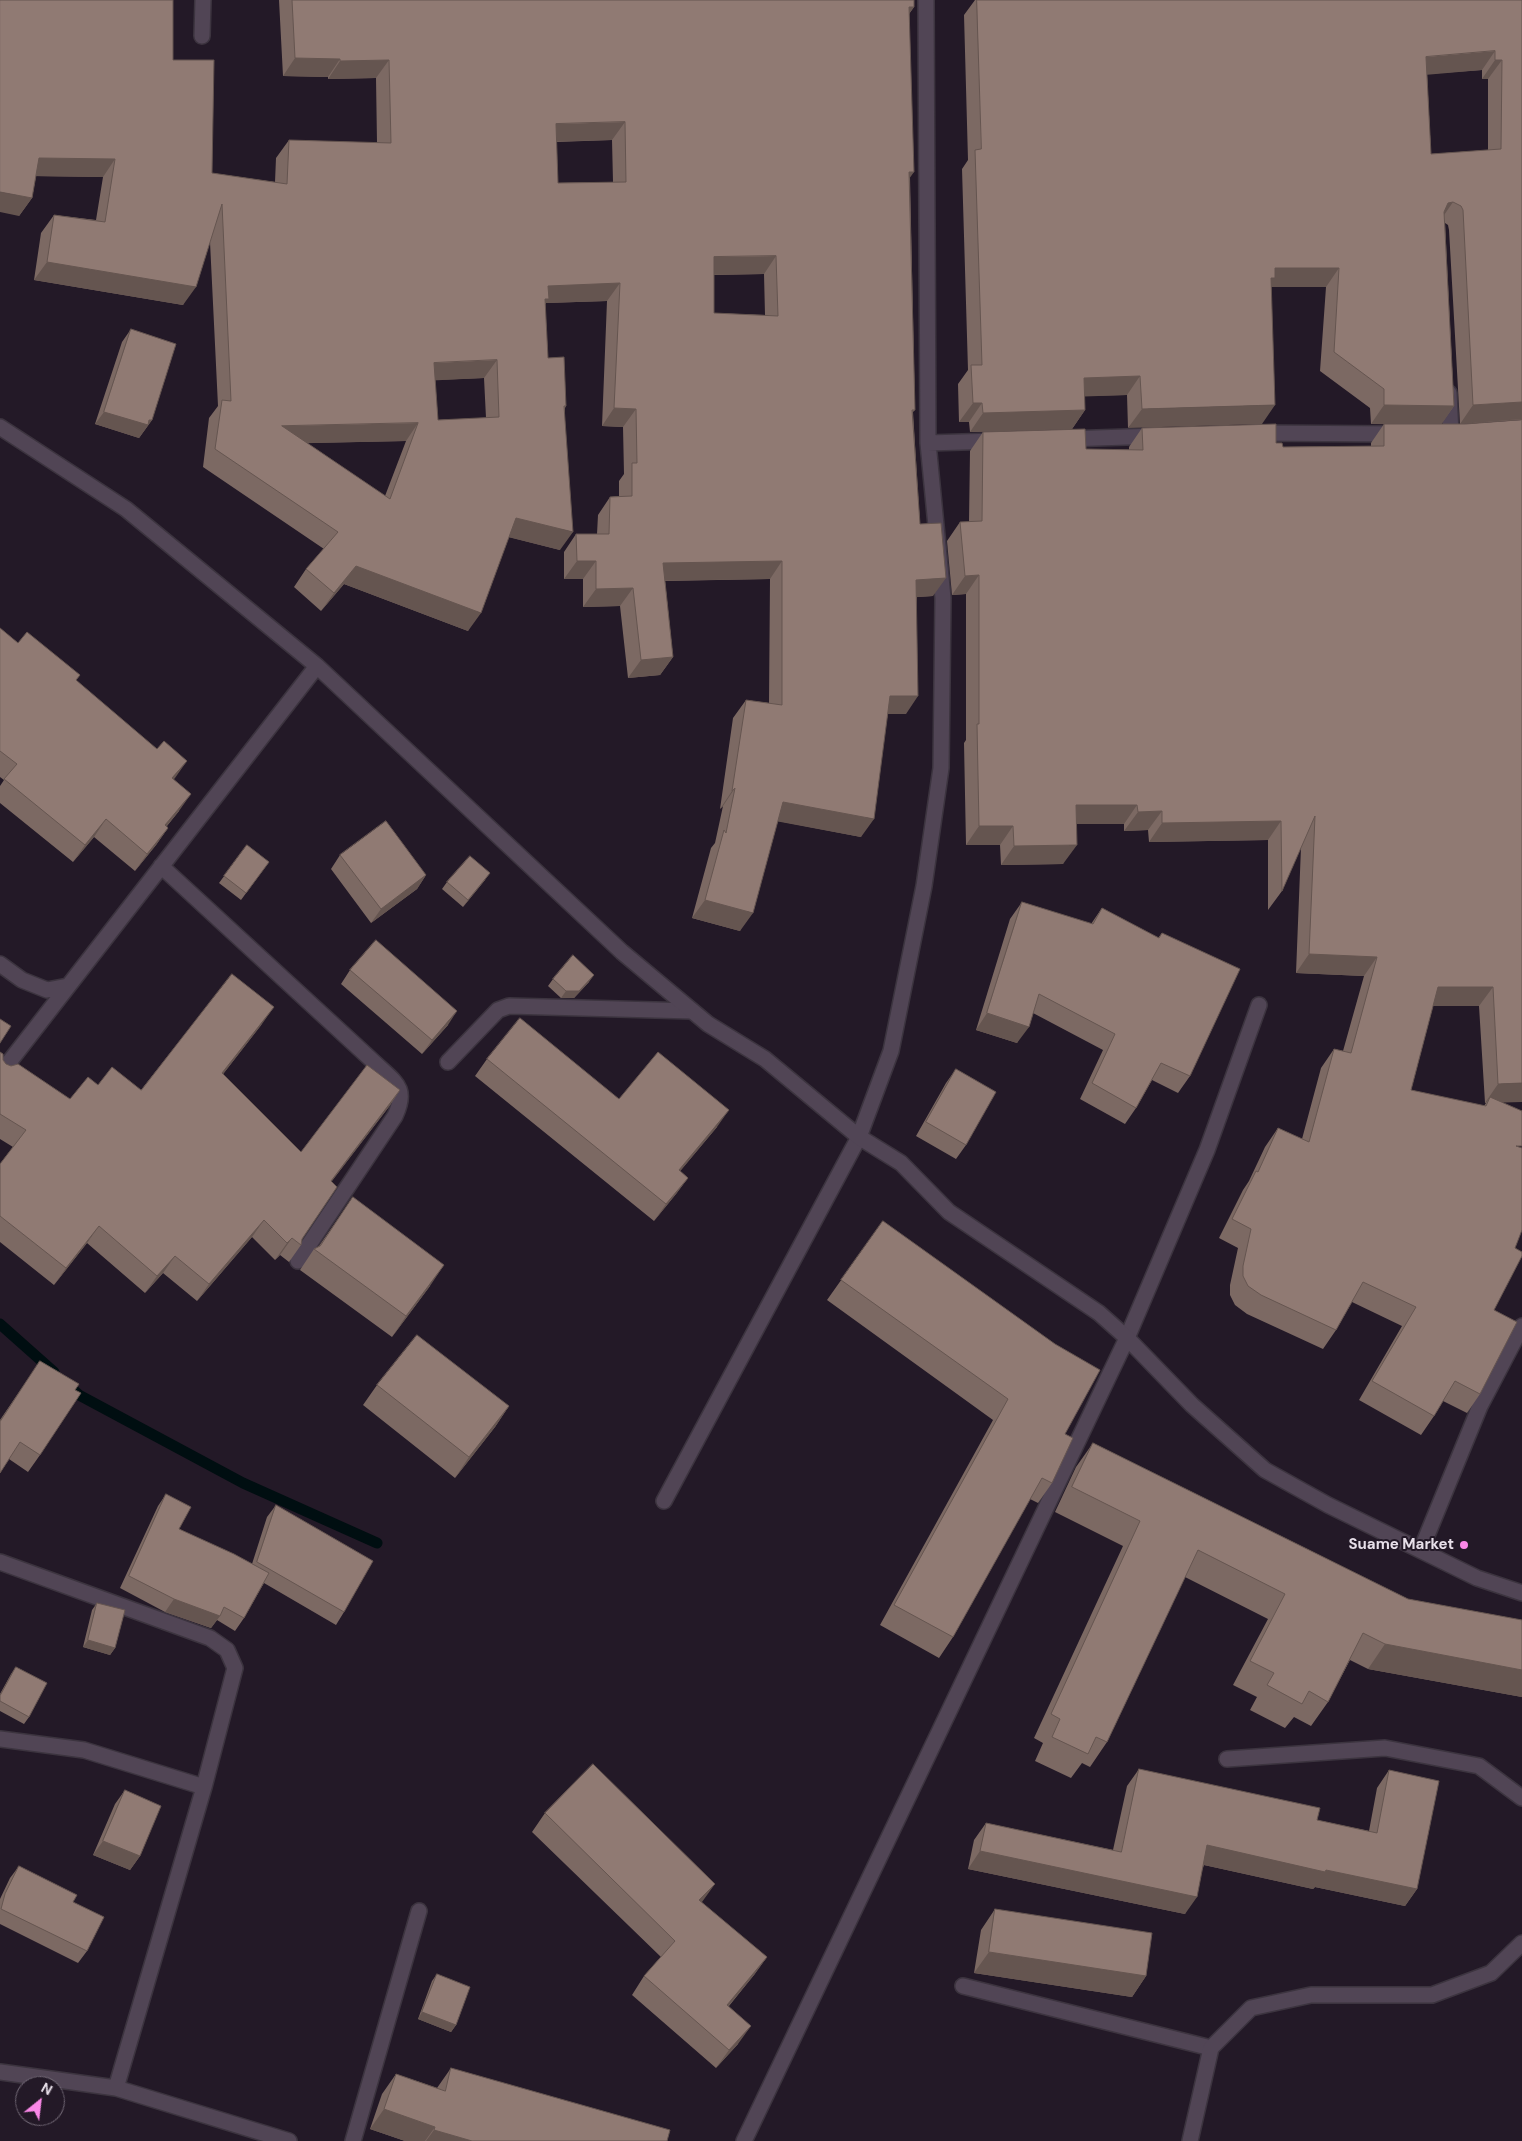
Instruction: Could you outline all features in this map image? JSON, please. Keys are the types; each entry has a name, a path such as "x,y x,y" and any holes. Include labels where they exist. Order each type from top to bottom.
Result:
{"street":[{"path":"202,36 203,0"},
{"path":"664,1501 859,1138 891,1051 924,886 941,768 943,598 928,443 926,0"},
{"path":"1448,376 1451,434"},
{"path":"0,427 126,509 316,666 622,952 708,1024 765,1059 859,1138 901,1163 949,1212 1099,1313 1127,1338 1192,1405 1265,1470 1328,1505 1477,1578 1522,1593"},
{"path":"1432,434 1469,433"},
{"path":"1245,434 1412,434"},
{"path":"1056,439 1175,436"},
{"path":"928,443 1007,441"},
{"path":"0,1074 316,666"},
{"path":"161,866 393,1080 400,1092 402,1101 395,1116 298,1261"},
{"path":"0,964 22,980 46,990 68,986"},
{"path":"744,2141 1127,1338 1207,1150 1260,1005"},
{"path":"448,1062 498,1010 508,1006 692,1011"},
{"path":"1421,1550 1480,1406 1522,1326"},
{"path":"0,1562 210,1638 227,1650 235,1668 204,1786 116,2088"},
{"path":"0,1739 84,1750 204,1786"},
{"path":"1226,1759 1385,1748 1479,1766 1522,1798"},
{"path":"353,2141 420,1911"},
{"path":"1190,2141 1212,2048 1251,2008 1311,1995 1432,1995 1491,1973 1522,1943"},
{"path":"963,1986 1212,2048"},
{"path":"0,2072 116,2088 289,2141"}],"building":[{"path":"0,0 173,0 173,60 214,60 212,173 287,184 289,140 391,143 389,60 340,61 340,59 295,58 292,0 914,0 914,7 909,7 914,172 909,172 915,410 912,410 920,524 941,523 946,578 916,580 918,696 890,696 874,819 783,802 753,913 705,900 724,830 726,833 735,788 732,791 746,700 782,705 782,561 663,563 673,657 641,660 633,588 596,589 596,561 577,561 576,534 609,534 610,497 632,496 632,463 637,463 636,409 614,408 620,283 548,286 549,299 545,299 548,358 564,357 566,406 564,406 573,532 516,518 481,613 356,566 334,593 306,569 338,532 215,449 222,400 231,401 222,204 196,287 47,262 54,215 105,222 115,159 39,158 32,198 0,192","holes":["625,122 626,182 558,183 556,124","776,256 778,316 714,313 714,257","497,360 499,417 438,420 434,363","418,423 390,499 282,426"]},
{"path":"977,0 1522,0 1522,402 1473,405 1463,210 1461,206 1453,202 1448,203 1444,212 1454,406 1384,405 1384,389 1334,352 1339,268 1275,268 1275,278 1271,278 1275,405 1142,409 1140,376 1084,378 1085,410 983,413 982,403 973,403 971,365 982,365 975,150 981,149","holes":["1495,51 1495,60 1502,60 1501,149 1431,154 1426,57"]},
{"path":"131,329 176,344 152,420 149,420 148,425 104,412"},
{"path":"1522,420 1522,1083 1498,1084 1493,987 1438,987 1411,1090 1486,1106 1490,1097 1522,1111 1522,1146 1516,1146 1522,1148 1522,1230 1515,1248 1522,1252 1522,1256 1494,1310 1517,1322 1480,1394 1455,1381 1434,1416 1372,1381 1416,1307 1363,1282 1336,1330 1261,1295 1248,1286 1243,1276 1243,1266 1251,1229 1232,1219 1256,1171 1258,1172 1278,1128 1309,1142 1334,1049 1351,1053 1377,957 1309,954 1315,816 1282,891 1281,821 1162,823 1162,811 1138,812 1137,805 1076,805 1077,845 1014,846 1013,826 979,826 977,724 979,724 979,575 965,576 960,522 982,521 983,432 1085,429 1086,449 1143,450 1142,428 1276,424 1276,443 1282,443 1283,447 1384,446 1384,424 1465,424"},
{"path":"0,628 18,643 27,632 80,675 76,680 157,749 164,741 187,761 172,778 191,794 165,825 168,828 147,854 106,819 85,845 4,779 17,764 0,751"},
{"path":"386,821 426,875 381,909 340,855"},
{"path":"247,845 269,862 246,893 224,876"},
{"path":"470,856 490,873 468,900 447,882"},
{"path":"1022,902 1093,924 1102,908 1159,938 1162,933 1240,969 1190,1076 1161,1063 1136,1108 1092,1083 1115,1034 1039,994 1029,1027 987,1013"},
{"path":"376,940 457,1011 432,1040 350,970"},
{"path":"573,955 594,975 579,991 566,991 553,979"},
{"path":"232,974 274,1007 222,1073 301,1152 367,1065 400,1090 331,1181 337,1187 302,1239 301,1245 292,1238 287,1243 264,1220 209,1284 175,1256 157,1276 99,1226 66,1268 0,1216 0,1164 26,1130 0,1114 0,1052 3,1054 3,1060 6,1064 11,1066 18,1064 70,1099 88,1077 98,1085 112,1067 141,1090"},
{"path":"520,1018 619,1099 658,1052 729,1110 679,1170 688,1178 666,1204 487,1059"},
{"path":"0,1019 11,1026 0,1043"},
{"path":"956,1069 996,1092 966,1145 926,1122"},
{"path":"353,1197 444,1265 406,1316 314,1249 320,1246"},
{"path":"883,1221 1055,1344 1100,1370 1065,1434 1073,1438 1052,1483 1042,1478 953,1637 894,1605 1008,1399 841,1280"},
{"path":"417,1335 509,1406 469,1457 377,1385"},
{"path":"40,1361 79,1384 75,1390 81,1393 40,1455 20,1442 0,1473 0,1422"},
{"path":"1093,1443 1408,1599 1522,1620 1522,1670 1385,1644 1363,1633 1328,1702 1309,1691 1302,1704 1267,1685 1274,1673 1250,1661 1285,1594 1198,1550 1107,1742 1096,1737 1088,1754 1052,1737 1060,1719 1051,1714 1140,1521 1072,1487"},
{"path":"166,1494 191,1507 179,1529 234,1554 269,1573 244,1618 224,1607 220,1616 174,1599 129,1576"},
{"path":"276,1505 373,1561 344,1612 257,1562"},
{"path":"97,1603 125,1610 115,1648 88,1640"},
{"path":"16,1667 47,1683 29,1717 0,1701 0,1696"},
{"path":"593,1764 715,1884 699,1900 767,1957 727,2005 751,2026 729,2050 644,1976 675,1941 545,1813"},
{"path":"1139,1769 1320,1808 1317,1820 1377,1833 1389,1770 1439,1781 1417,1889 1326,1870 1325,1872 1207,1845 1197,1897 980,1851 986,1823 1121,1852"},
{"path":"125,1790 161,1806 140,1856 103,1841"},
{"path":"19,1866 77,1895 73,1902 104,1917 87,1951 1,1909 5,1894"},
{"path":"995,1909 1152,1933 1146,1976 989,1952"},
{"path":"437,1974 470,1987 456,2025 422,2012"},
{"path":"451,2068 670,2130 667,2141 472,2141 434,2130 435,2127 384,2109 396,2074 445,2091"}],"waterway":[{"path":"0,1324 54,1372"},
{"path":"68,1385 79,1395 243,1483 377,1543"}],"place":[{"name":"Suame Market","path":"1464,1545"}]}
